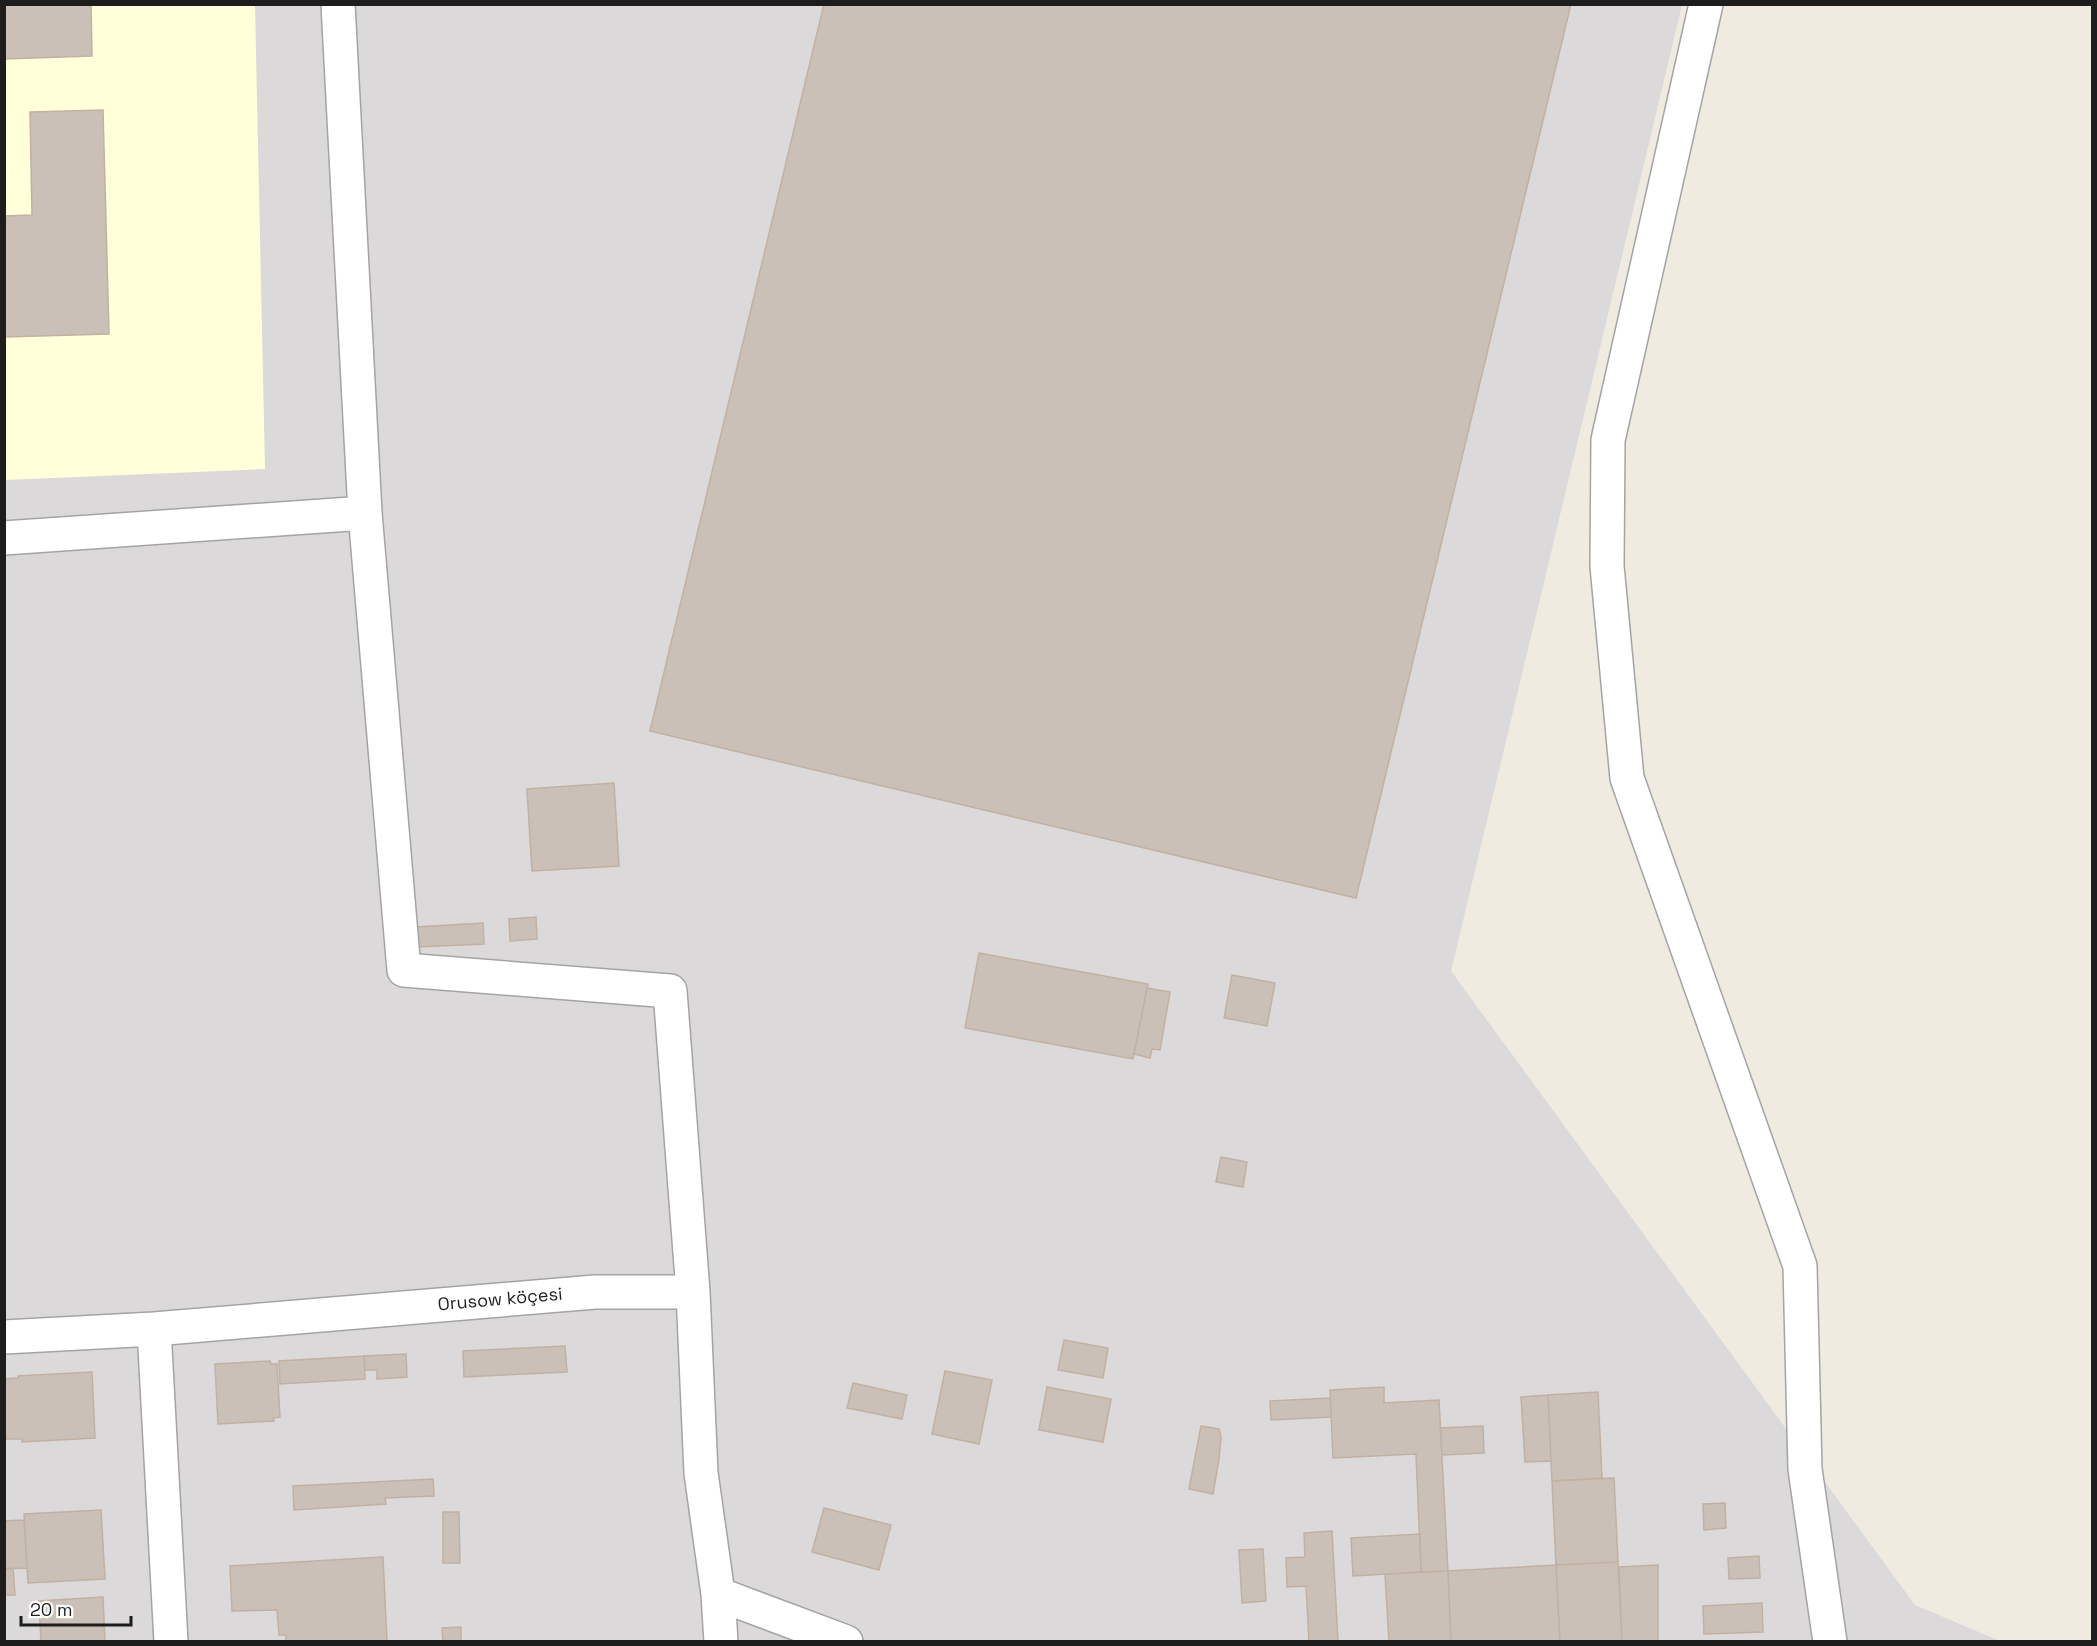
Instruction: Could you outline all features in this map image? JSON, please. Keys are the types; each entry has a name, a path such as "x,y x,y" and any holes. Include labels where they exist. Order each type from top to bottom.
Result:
{"street":[{"path":"338,4 365,513 404,970 670,991 693,1292 701,1473 718,1594 721,1641"},
{"path":"1706,4 1608,440 1607,566 1627,778 1800,1266 1805,1469 1830,1641"},
{"path":"4,538 365,513"},
{"name":"Orusow köçesi","path":"4,1337 154,1329 548,1295 595,1292 693,1292"},
{"path":"154,1329 171,1641"},
{"path":"718,1594 846,1641"}],"shaded area":[{"path":"4,5 255,5 265,469 5,480"},
{"path":"5,5 1682,5 1451,971 1915,1605 2000,1641 5,1642"}],"building":[{"path":"4,4 91,4 92,56 4,59"},
{"path":"824,4 1571,4 1356,898 650,731"},
{"path":"103,110 109,334 4,337 4,216 32,215 30,112"},
{"path":"614,783 619,866 532,871 527,789"},
{"path":"536,917 537,939 510,941 509,919"},
{"path":"483,923 484,944 417,947 416,927"},
{"path":"979,953 1148,984 1133,1059 965,1028"},
{"path":"1232,975 1275,983 1267,1026 1224,1018"},
{"path":"1147,988 1170,992 1160,1050 1152,1049 1150,1058 1134,1054"},
{"path":"1221,1157 1247,1162 1243,1187 1216,1182"},
{"path":"1064,1340 1108,1348 1103,1378 1058,1370"},
{"path":"565,1346 567,1372 464,1377 463,1351"},
{"path":"406,1354 407,1377 377,1379 377,1370 365,1370 364,1356"},
{"path":"364,1356 365,1379 280,1384 279,1361"},
{"path":"270,1361 271,1364 277,1364 280,1417 273,1418 274,1421 218,1424 215,1364"},
{"path":"945,1371 992,1380 979,1444 932,1434"},
{"path":"92,1372 95,1438 22,1442 22,1439 4,1439 4,1379 18,1378 18,1376"},
{"path":"853,1383 907,1395 902,1419 847,1408"},
{"path":"1047,1387 1111,1399 1103,1442 1039,1430"},
{"path":"1384,1387 1384,1403 1439,1400 1448,1571 1421,1572 1416,1454 1333,1458 1330,1390"},
{"path":"1598,1392 1602,1478 1552,1481 1548,1395"},
{"path":"1548,1395 1551,1461 1525,1462 1521,1397"},
{"path":"1330,1398 1331,1417 1271,1420 1270,1401"},
{"path":"1201,1426 1219,1429 1221,1437 1213,1494 1189,1489"},
{"path":"1483,1426 1484,1453 1442,1455 1440,1428"},
{"path":"1614,1478 1618,1562 1556,1565 1552,1481"},
{"path":"433,1479 434,1496 385,1498 386,1504 294,1510 293,1486"},
{"path":"1725,1503 1726,1528 1704,1530 1703,1504"},
{"path":"824,1508 891,1525 879,1570 812,1552"},
{"path":"101,1510 105,1579 28,1583 24,1514"},
{"path":"443,1512 459,1512 460,1563 443,1563"},
{"path":"24,1520 27,1568 4,1569 4,1521"},
{"path":"1332,1531 1338,1642 1309,1642 1306,1586 1287,1587 1286,1558 1305,1557 1304,1533"},
{"path":"1420,1534 1421,1572 1353,1576 1351,1538"},
{"path":"1263,1549 1266,1601 1242,1603 1239,1550"},
{"path":"1759,1556 1760,1578 1729,1579 1728,1558"},
{"path":"383,1557 387,1642 286,1642 286,1635 279,1635 277,1610 232,1611 230,1566"},
{"path":"1618,1562 1622,1642 1560,1642 1556,1565"},
{"path":"1556,1565 1560,1642 1451,1642 1448,1571"},
{"path":"1658,1565 1658,1641 1622,1642 1619,1567"},
{"path":"13,1568 15,1595 4,1595 4,1569"},
{"path":"1448,1571 1451,1642 1389,1642 1385,1574"},
{"path":"103,1597 105,1642 41,1642 39,1601"},
{"path":"1762,1603 1763,1632 1704,1634 1703,1606"},
{"path":"461,1627 461,1642 443,1642 442,1628"}]}
